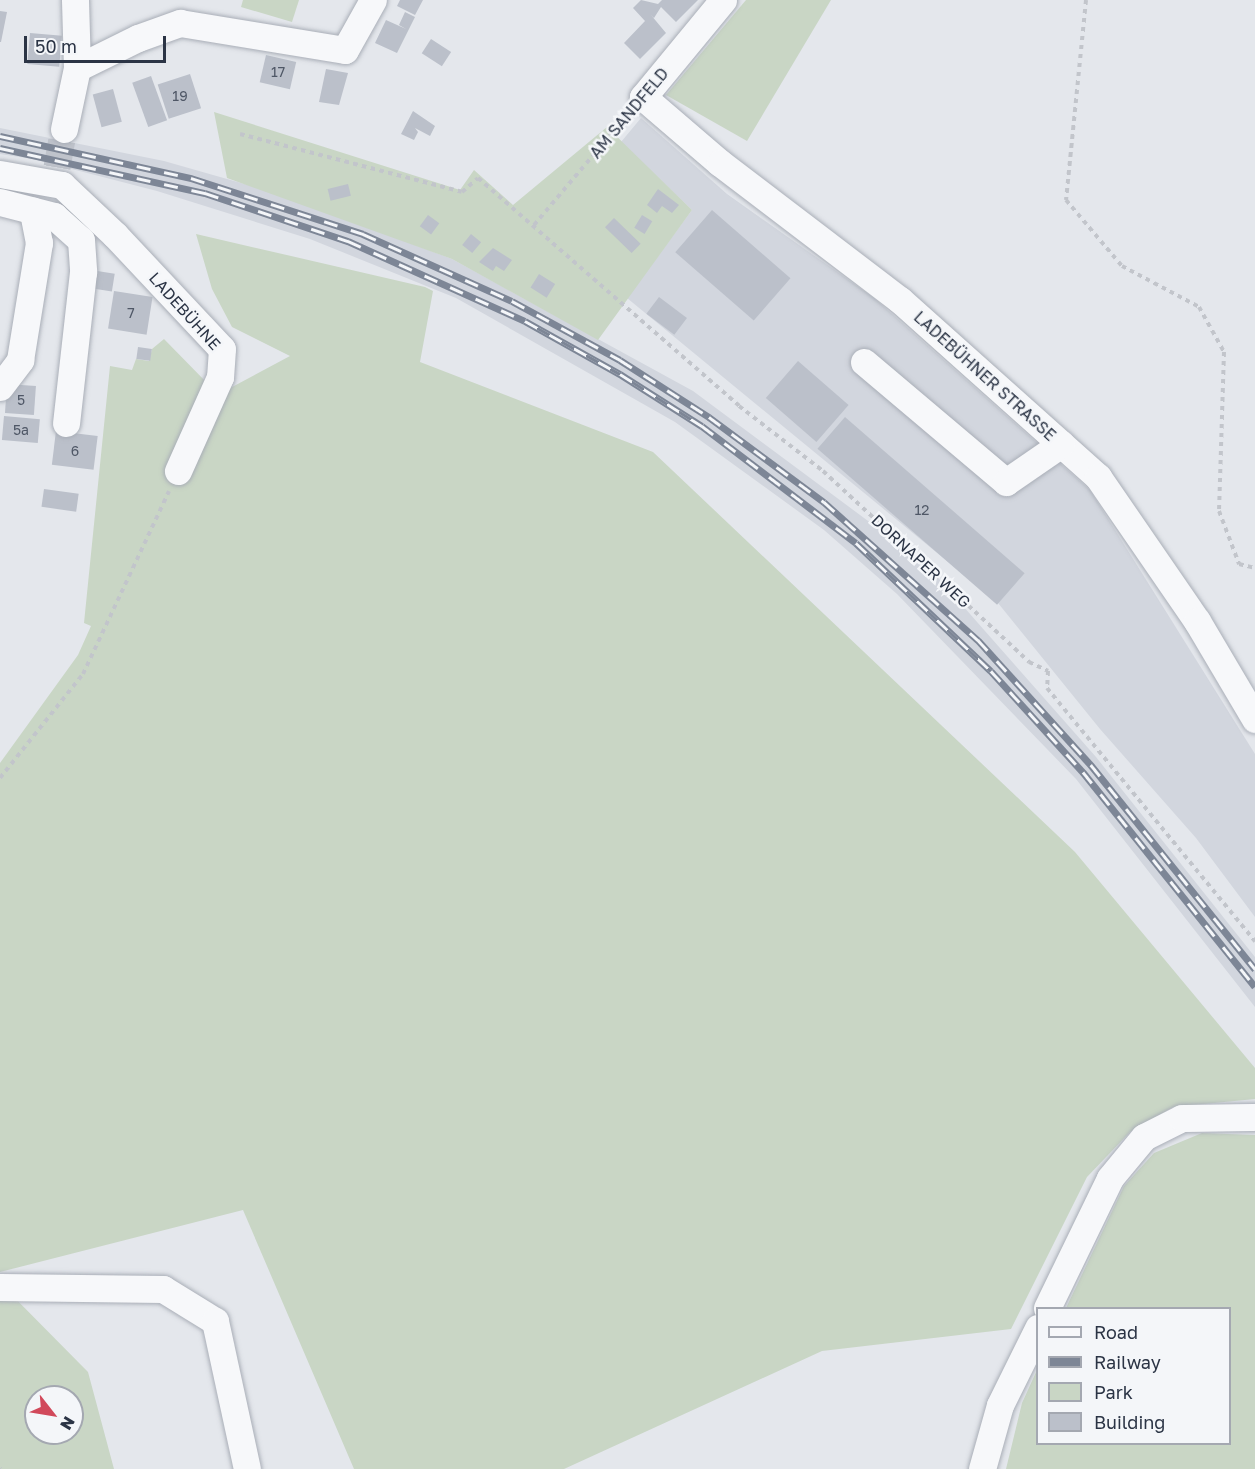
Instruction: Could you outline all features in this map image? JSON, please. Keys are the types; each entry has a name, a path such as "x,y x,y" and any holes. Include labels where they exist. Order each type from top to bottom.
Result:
{"street":[{"path":"64,129 77,68 75,0"},
{"path":"77,68 138,38 180,23 345,50 373,0"},
{"name":"AM SANDFELD","path":"643,97 723,0"},
{"name":"LADEBÜHNER STRASSE","path":"643,97 720,163 900,300 1098,477 1197,621 1255,719"},
{"name":"LADEBÜHNE","path":"0,174 56,175 222,349 220,377 178,471"},
{"path":"0,202 54,216 81,240 83,272 66,423"},
{"path":"0,387 20,360 39,243 33,211"},
{"path":"864,362 1006,482 1061,444"},
{"path":"1047,1307 1110,1178 1144,1137 1182,1118 1255,1117"},
{"path":"0,1287 163,1289 215,1321 247,1469"},
{"path":"982,1469 1000,1405 1036,1332"}],"path":[{"path":"1086,0 1066,200 1122,266 1199,307 1224,352 1218,511 1239,564 1255,568"},
{"name":"AM SANDFELD","path":"534,225 643,97"},
{"path":"240,134 462,192 478,178 534,225"},
{"name":"DORNAPER WEG","path":"534,225 739,406 823,471 1029,662 1048,671 1047,688 1255,941"},
{"path":"0,778 83,674 178,471"}],"shaded area":[{"path":"641,118 727,194 874,298 1090,490 1255,754 1255,917 1196,838 1100,729 998,603 627,298 692,210 621,142"},
{"path":"0,128 164,161 280,194 452,259 693,391 926,564 1096,757 1255,957 1255,1007 1076,779 897,594 824,530 675,422 456,298 310,239 157,191 33,159 0,154"}],"green space":[{"path":"243,0 299,0 292,22 241,7"},
{"path":"746,0 831,0 747,141 666,95"},
{"path":"214,112 460,190 474,170 513,205 607,127 692,210 598,340 452,259 227,178"},
{"path":"196,234 425,287 433,291 420,362 653,452 1075,852 1255,1068 1255,1099 1173,1107 1130,1132 1087,1177 1011,1329 822,1351 564,1469 354,1469 243,1210 0,1272 0,763 78,655 91,626 84,623 110,366 132,370 136,359 149,361 152,349 164,339 210,386 206,401 290,356 232,327 212,289"},
{"path":"1202,1133 1255,1135 1255,1469 1006,1469 1022,1403 1036,1372 1036,1445 1231,1445 1231,1307 1066,1307 1124,1186 1154,1153"},
{"path":"0,1283 88,1372 114,1469 0,1469"}],"building":[{"path":"400,0 423,0 415,15 397,6"},
{"path":"641,0 658,4 662,0 698,0 676,22 661,7 654,18 651,15 666,33 640,59 624,43 645,21 633,8"},
{"path":"0,11 7,12 1,42 0,42"},
{"path":"405,12 415,17 397,53 375,43 386,20 406,29 399,25"},
{"path":"30,33 62,36 59,67 27,64"},
{"path":"431,39 451,52 442,66 422,53"},
{"path":"266,55 296,62 290,89 260,82"},
{"path":"326,69 348,73 339,105 319,102"},
{"path":"190,74 201,108 169,119 158,85"},
{"path":"151,76 167,120 148,127 132,83"},
{"path":"113,89 122,122 102,127 93,94"},
{"path":"413,111 435,126 430,136 415,128 418,132 414,140 401,134"},
{"path":"348,184 351,196 331,201 328,189"},
{"path":"658,189 679,205 672,213 662,206 657,213 647,205"},
{"path":"712,210 790,278 754,320 675,252"},
{"path":"428,215 439,223 431,235 420,226"},
{"path":"642,215 652,221 645,234 634,228"},
{"path":"614,218 641,244 632,253 605,227"},
{"path":"471,234 481,242 472,253 462,245"},
{"path":"493,248 512,260 504,271 496,266 493,271 479,262"},
{"path":"91,270 115,274 112,292 88,288"},
{"path":"539,274 555,284 547,298 531,288"},
{"path":"114,291 153,297 147,335 108,329"},
{"path":"659,297 687,318 674,335 646,314"},
{"path":"138,347 152,349 150,361 136,359"},
{"path":"798,361 849,405 816,442 766,398"},
{"path":"7,384 36,386 34,415 5,413"},
{"path":"4,416 40,419 38,443 2,440"},
{"path":"845,417 1025,573 997,605 817,449"},
{"path":"56,431 98,436 94,470 52,465"},
{"path":"44,489 79,494 76,512 41,507"}],"tunnel":[{"path":"57,167 64,129"}],"railway":[{"path":"0,136 191,178 363,234 512,301 620,360 709,417 824,502 978,640 1091,765 1255,969"},
{"path":"0,148 205,193 348,241 525,321 620,374 702,426 856,543 991,671 1083,772 1255,987"}]}
